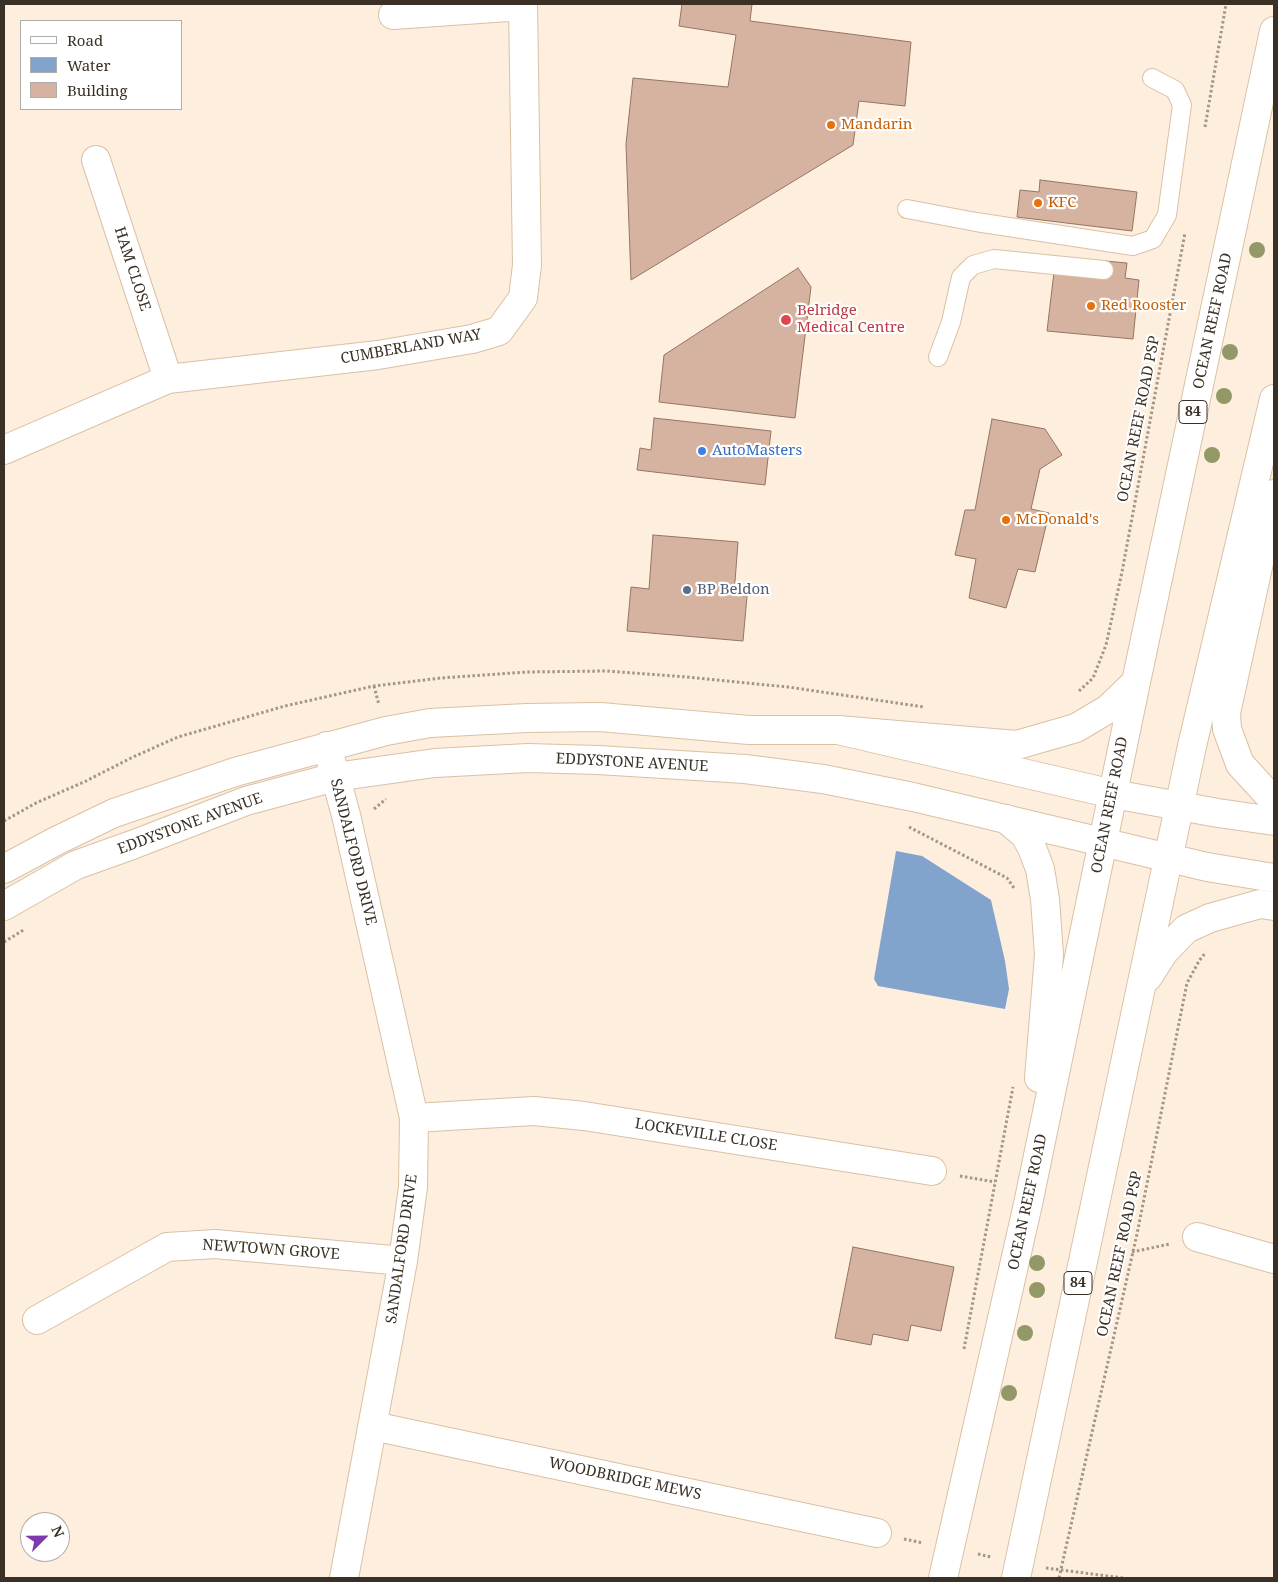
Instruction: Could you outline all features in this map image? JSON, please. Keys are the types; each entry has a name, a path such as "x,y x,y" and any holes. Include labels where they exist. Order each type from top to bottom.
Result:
{"main road":[{"path":"393,15 523,5"},
{"name":"CUMBERLAND WAY","path":"4,450 168,379 378,355 472,339 499,331 523,298 527,264 523,5"},
{"name":"OCEAN REEF ROAD","path":"943,1578 1028,1204 1102,843 1274,31"},
{"name":"HAM CLOSE","path":"96,160 168,379"},
{"name":"84","path":"1016,1578 1192,746 1274,399"},
{"path":"1274,494 1226,713 1227,730 1240,764 1274,801"},
{"path":"4,869 114,813 235,772 378,732 430,723 527,718 600,717 749,730 838,730 1017,745 1076,728 1108,709 1136,682"},
{"path":"749,730 762,753 770,759 822,779"},
{"path":"838,730 1113,794 1274,821"},
{"name":"SANDALFORD DRIVE","path":"327,746 346,815 414,1118 413,1187 403,1261 344,1578"},
{"name":"EDDYSTONE AVENUE","path":"4,906 76,865 132,846 246,801 335,777 435,763 528,758 598,760 745,769 822,779 913,797 1169,859 1274,878"},
{"path":"1006,819 1024,835 1032,848 1040,869 1045,899 1049,955 1028,1204"},
{"path":"1140,988 1164,952 1186,929 1210,918 1260,904 1274,906"},
{"name":"LOCKEVILLE CLOSE","path":"414,1118 534,1111 584,1116 932,1171"},
{"path":"1197,1238 1274,1259"},
{"name":"NEWTOWN GROVE","path":"37,1320 166,1247 216,1244 403,1261"},
{"name":"WOODBRIDGE MEWS","path":"373,1426 877,1532"}],"lane":[{"path":"907,209 976,222 1133,246 1153,239 1167,215 1182,106 1174,90 1152,78"},
{"path":"938,358 952,322 961,277 972,265 994,259 1104,270"}],"path":[{"path":"1204,132 1226,4"},
{"name":"OCEAN REEF ROAD PSP","path":"1079,692 1093,678 1106,645 1124,562 1186,230"},
{"path":"346,815 374,809 388,797"},
{"path":"902,825 1006,878 1016,891"},
{"path":"4,942 28,928"},
{"name":"OCEAN REEF ROAD PSP","path":"1059,1578 1132,1252 1186,983 1210,947"},
{"path":"962,1357 1013,1085"},
{"path":"932,1171 995,1182"},
{"path":"1132,1252 1197,1238"},
{"path":"922,1543 924,1534"},
{"path":"1060,1571 1122,1578"}],"water":[{"path":"896,851 922,856 991,900 1005,961 1009,989 1005,1009 878,986 874,979"}],"building":[{"path":"682,4 752,4 750,21 911,42 905,106 859,101 853,145 631,280 626,144 633,78 728,87 736,35 679,26"},
{"path":"1040,180 1137,192 1132,231 1017,217 1020,190 1039,192"},
{"path":"1105,261 1127,263 1125,278 1139,280 1133,339 1047,331 1054,272 1104,277"},
{"path":"798,268 811,287 795,418 659,402 664,355"},
{"path":"654,418 771,431 765,485 637,470 640,448 651,450"},
{"path":"992,419 1045,429 1062,455 1040,469 1031,509 1049,513 1035,572 1018,569 1006,608 969,598 976,559 955,555 965,510 975,510"},
{"path":"653,535 738,542 734,595 747,596 743,641 627,631 631,587 649,589"},
{"path":"853,1247 954,1267 941,1331 911,1325 908,1341 873,1334 871,1345 835,1338"}],"place":[{"name":"Mandarin","path":"831,125"},
{"name":"KFC","path":"1038,203"},
{"name":"Red Rooster","path":"1091,306"},
{"name":"Belridge Medical Centre","path":"786,320"},
{"name":"AutoMasters","path":"702,451"},
{"name":"McDonald's","path":"1006,520"},
{"name":"BP Beldon","path":"687,590"}]}
